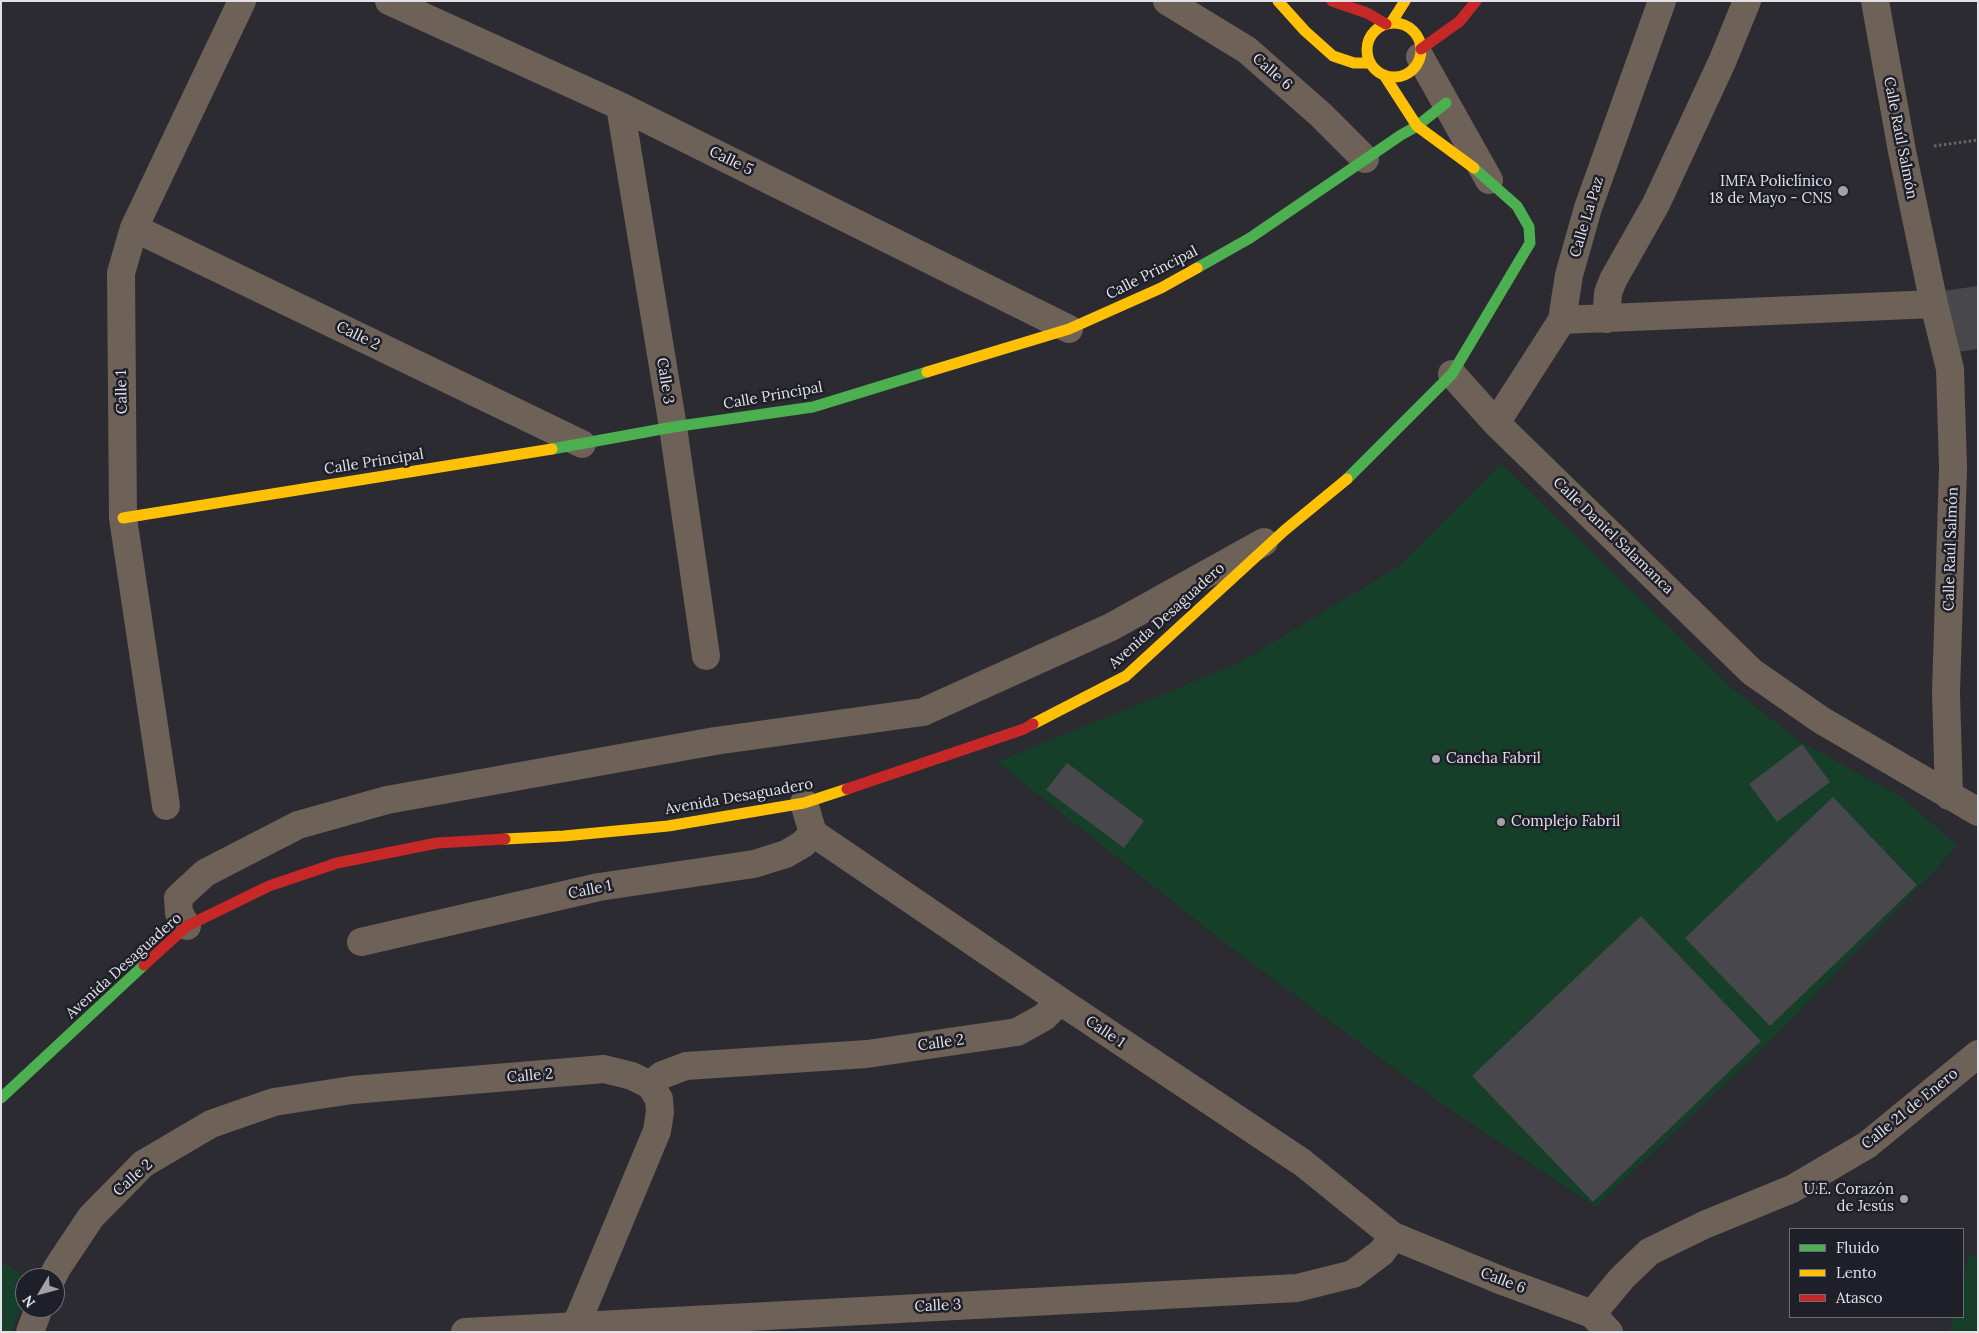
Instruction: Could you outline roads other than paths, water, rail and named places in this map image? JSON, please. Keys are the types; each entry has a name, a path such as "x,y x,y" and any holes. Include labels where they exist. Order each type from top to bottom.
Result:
{"street":[{"name":"Calle 1","path":"166,806 124,518 121,273 134,228 242,1"},
{"name":"Calle 5","path":"389,1 620,106 1069,329"},
{"name":"Calle 6","path":"1167,1 1247,50 1321,115 1365,159"},
{"path":"1278,1 1305,31 1333,56 1354,63 1370,63"},
{"path":"1332,1 1367,13 1388,24 1408,27 1415,32 1421,53 1488,180"},
{"path":"1406,1 1388,24 1378,28 1371,36 1367,54 1370,63 1384,75 1402,76 1410,72 1421,53 1460,21 1476,1"},
{"name":"Calle La Paz","path":"1496,423 1562,320 1569,275 1588,208 1662,1"},
{"path":"1606,319 1608,293 1613,280 1656,204 1722,62 1747,1"},
{"name":"Calle Raúl Salmón","path":"1875,1 1902,151 1934,304 1950,369 1954,468 1946,693 1949,796"},
{"path":"1384,75 1417,126 1488,180 1517,206 1529,227 1530,243 1452,374"},
{"name":"Calle Principal","path":"124,518 582,444 673,427 813,407 1069,329 1161,288 1250,238 1365,159 1417,126 1446,103"},
{"name":"Calle 3","path":"620,106 673,427 706,656"},
{"name":"Calle 2","path":"134,228 582,444"},
{"path":"1562,320 1934,304"},
{"name":"Calle Daniel Salamanca","path":"1452,374 1496,423 1752,672 1821,720 1978,812"},
{"name":"Avenida Desaguadero","path":"1,1098 187,926 269,886 337,863 437,843 564,836 668,826 804,804 1024,729 1126,676 1285,530 1357,470 1452,374"},
{"path":"187,926 179,913 178,898 205,873 298,825 396,799 715,741 924,712 1111,627 1285,530"},
{"path":"804,804 813,833"},
{"name":"Calle 1","path":"361,942 599,887 754,864 786,854 803,844 813,833 1303,1163 1393,1236"},
{"name":"Calle 2","path":"57,1268 91,1217 143,1164 211,1124 274,1102 352,1090 604,1070 632,1076 650,1085 662,1075 686,1066 867,1054 1017,1032 1044,1017 1060,1001"},
{"name":"Calle 21 de Enero","path":"1600,1323 1622,1278 1649,1252 1704,1225 1792,1189 1867,1145 1978,1054"},
{"path":"576,1325 657,1131 660,1112 659,1098 650,1085"},
{"name":"Calle 3","path":"465,1332 1297,1288 1353,1274 1382,1252 1393,1236"},
{"name":"Calle 6","path":"1393,1236 1600,1323"},
{"path":"30,1332 35,1318"}],"place":[{"name":"IMFA Policlínico 18 de Mayo - CNS","path":"1843,191"},
{"name":"Cancha Fabril","path":"1436,759"},
{"name":"Complejo Fabril","path":"1501,822"},
{"name":"U.E. Corazón de Jesús","path":"1904,1199"}]}
